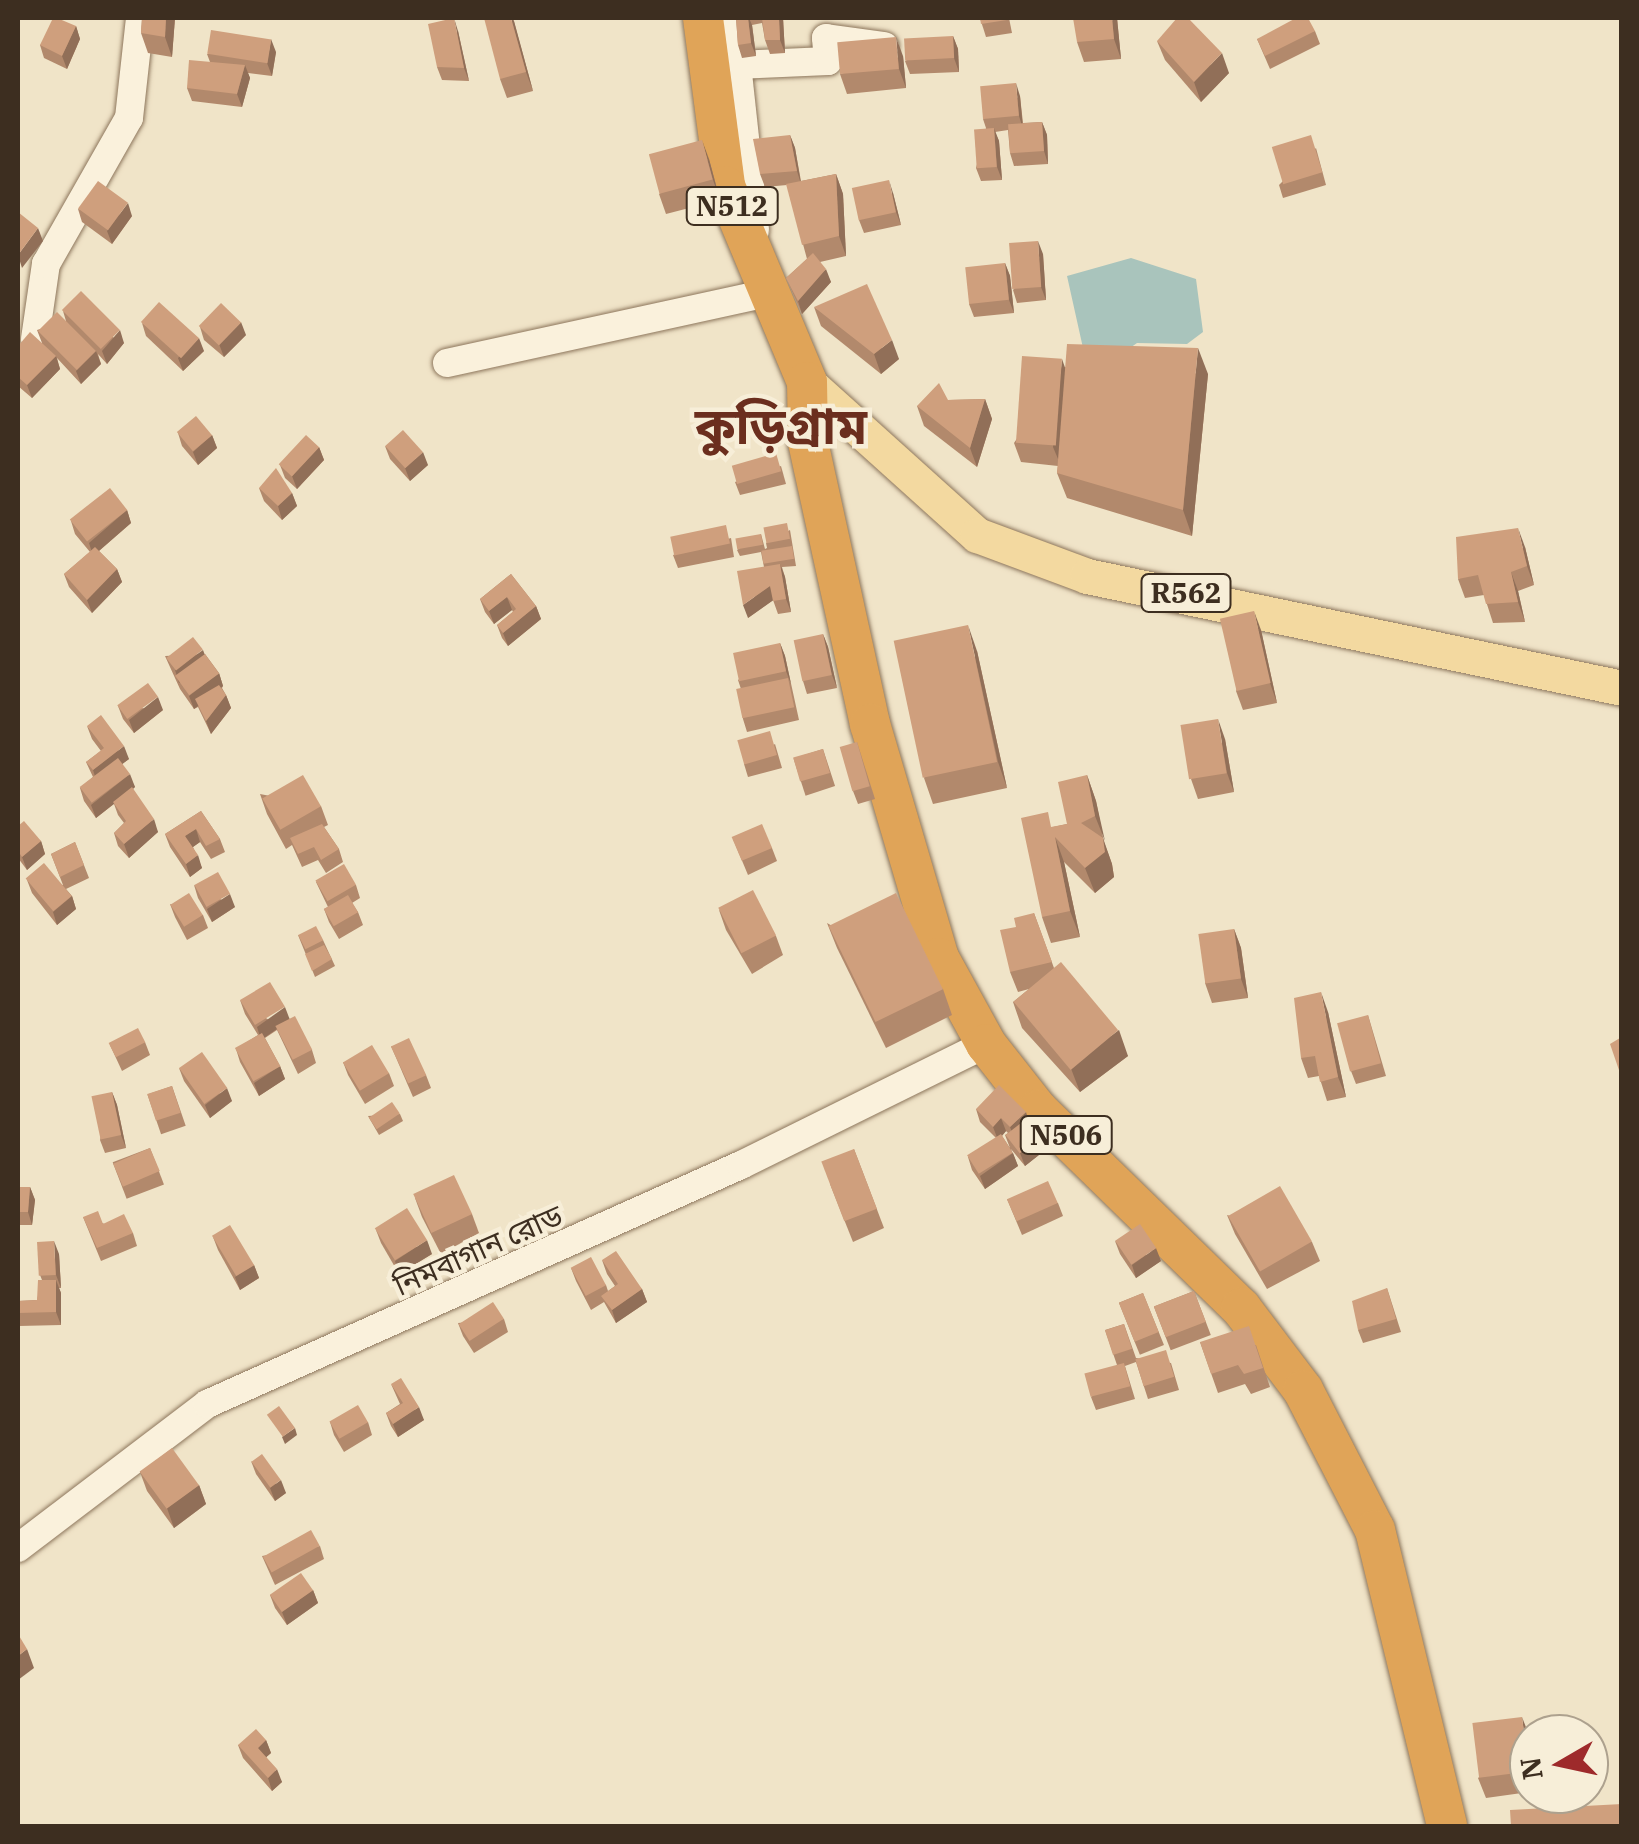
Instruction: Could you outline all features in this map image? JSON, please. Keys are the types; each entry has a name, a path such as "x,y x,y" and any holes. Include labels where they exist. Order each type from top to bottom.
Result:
{"highway":[{"name":"N512","path":"702,18 725,186 763,294 807,382"},
{"name":"N506","path":"807,382 808,442 870,724 940,958 986,1044 1038,1110 1241,1308 1303,1390 1375,1530 1447,1826"}],"main road":[{"name":"R562","path":"807,382 977,535 1088,576 1289,611 1622,688"}],"street":[{"path":"35,339 46,264 129,118 140,18"},
{"path":"447,364 763,294 732,18"},
{"path":"736,65 828,61 826,38 889,46"},
{"name":"নিমবাগান রোড","path":"18,1548 206,1404 724,1173 986,1044"}],"water":[{"path":"1131,258 1196,279 1203,332 1187,344 1137,343 1120,355 1083,348 1067,276"}],"building":[{"path":"53,18 76,26 62,56 40,45"},
{"path":"142,18 166,18 165,37 141,33"},
{"path":"454,18 464,68 437,67 428,24"},
{"path":"484,18 511,18 526,72 500,79"},
{"path":"736,18 748,18 751,43 738,45"},
{"path":"762,18 779,18 780,40 765,40"},
{"path":"980,18 1007,18 1007,20 981,24"},
{"path":"1073,18 1112,18 1114,39 1077,42"},
{"path":"1177,18 1188,18 1222,53 1194,82 1157,41"},
{"path":"1296,18 1308,18 1315,31 1265,56 1257,39"},
{"path":"211,30 271,40 267,63 207,54"},
{"path":"953,36 954,58 905,61 904,39"},
{"path":"896,37 899,69 840,74 837,42"},
{"path":"189,60 245,65 237,94 187,88"},
{"path":"1016,83 1019,116 983,119 980,86"},
{"path":"1042,122 1044,151 1010,153 1008,124"},
{"path":"994,128 997,167 977,168 974,129"},
{"path":"790,135 797,171 760,174 753,139"},
{"path":"1311,135 1322,172 1283,184 1272,147"},
{"path":"702,140 713,180 659,194 649,154"},
{"path":"836,174 839,236 802,245 786,184"},
{"path":"889,180 896,212 859,220 852,188"},
{"path":"98,181 128,203 108,230 78,209"},
{"path":"18,212 38,228 18,255"},
{"path":"1038,241 1041,287 1012,289 1009,243"},
{"path":"813,253 826,269 798,301 786,278"},
{"path":"1005,263 1009,300 969,304 965,267"},
{"path":"867,284 892,340 874,354 814,307"},
{"path":"81,291 120,330 101,349 62,310"},
{"path":"159,302 199,338 181,358 141,322"},
{"path":"221,303 241,322 219,345 199,326"},
{"path":"57,312 96,351 77,370 38,331"},
{"path":"30,332 56,356 27,385 18,377 18,346"},
{"path":"1067,344 1198,348 1183,510 1057,473"},
{"path":"1022,356 1062,359 1056,446 1016,443"},
{"path":"939,383 948,400 985,399 970,448 917,406"},
{"path":"196,416 212,435 193,451 177,432"},
{"path":"403,430 423,452 405,468 385,446"},
{"path":"306,435 319,447 292,477 279,464"},
{"path":"776,453 781,471 737,484 732,466"},
{"path":"276,468 292,493 278,506 259,488"},
{"path":"110,488 127,510 87,541 70,519"},
{"path":"787,523 790,539 766,543 763,528"},
{"path":"726,525 730,544 674,555 670,537"},
{"path":"1518,528 1527,566 1511,572 1518,602 1486,604 1478,575 1458,579 1456,537"},
{"path":"761,534 763,545 737,549 735,539"},
{"path":"792,546 794,559 763,564 761,551"},
{"path":"95,547 117,569 87,600 64,574"},
{"path":"780,564 786,599 773,601 770,586 743,605 737,571"},
{"path":"511,574 536,606 503,633 497,625 516,609 507,597 489,611 480,599"},
{"path":"1254,611 1271,683 1237,691 1220,619"},
{"path":"968,625 997,762 923,778 894,641"},
{"path":"823,634 832,675 802,681 794,640"},
{"path":"193,637 203,650 176,671 166,658"},
{"path":"780,643 786,671 739,681 733,653"},
{"path":"205,654 219,673 189,695 175,676"},
{"path":"788,678 794,707 742,718 736,689"},
{"path":"148,683 158,697 127,719 117,705"},
{"path":"219,685 226,695 206,721 195,699"},
{"path":"101,715 124,746 93,770 86,762 104,748 87,726"},
{"path":"1218,719 1227,773 1189,779 1180,725"},
{"path":"770,731 777,755 744,764 737,740"},
{"path":"857,742 870,786 852,791 840,747"},
{"path":"823,749 830,773 800,782 793,758"},
{"path":"118,758 130,774 92,803 80,787"},
{"path":"303,775 321,806 280,830 262,798"},
{"path":"1087,775 1095,816 1081,823 1103,838 1105,852 1085,868 1055,837 1070,911 1042,917 1021,818 1048,812 1051,827 1067,824 1058,782"},
{"path":"132,787 154,819 124,844 114,833 126,821 113,802"},
{"path":"201,811 220,839 206,846 196,829 185,836 198,855 186,864 165,834"},
{"path":"24,821 41,841 22,857 18,851 18,826"},
{"path":"322,824 339,849 321,860 314,847 298,854 290,838"},
{"path":"762,824 772,848 742,861 732,837"},
{"path":"75,842 84,865 60,877 51,854"},
{"path":"44,863 72,896 53,911 26,878"},
{"path":"344,864 356,885 327,901 315,880"},
{"path":"218,872 230,894 207,907 194,885"},
{"path":"753,890 776,935 741,953 718,908"},
{"path":"189,893 203,915 184,927 170,905"},
{"path":"896,893 943,989 875,1022 829,926"},
{"path":"348,895 358,912 334,926 324,909"},
{"path":"1034,913 1052,962 1010,972 1000,930 1016,927 1014,918"},
{"path":"316,926 323,940 305,949 298,935"},
{"path":"1234,929 1241,979 1205,984 1198,934"},
{"path":"324,945 332,959 312,971 305,954"},
{"path":"1061,962 1118,1030 1071,1070 1014,1002"},
{"path":"270,982 285,1007 255,1025 240,1000"},
{"path":"1321,992 1338,1077 1320,1082 1315,1056 1301,1058 1294,998"},
{"path":"1368,1015 1381,1063 1350,1072 1337,1023"},
{"path":"295,1016 312,1050 293,1060 275,1026"},
{"path":"138,1028 145,1042 116,1057 109,1043"},
{"path":"262,1033 280,1066 253,1081 235,1048"},
{"path":"409,1038 426,1075 408,1084 391,1046"},
{"path":"1620,1038 1622,1072 1620,1073 1610,1044"},
{"path":"372,1045 389,1073 360,1091 343,1063"},
{"path":"202,1052 227,1088 204,1104 179,1068"},
{"path":"999,1085 1026,1112 1010,1127 1001,1118 993,1127 976,1109"},
{"path":"172,1086 181,1113 156,1121 147,1094"},
{"path":"112,1092 121,1135 101,1139 91,1096"},
{"path":"392,1102 400,1114 377,1129 369,1118"},
{"path":"1030,1116 1044,1134 1020,1153 1006,1135"},
{"path":"1001,1134 1013,1153 979,1174 967,1155"},
{"path":"150,1148 160,1171 123,1187 113,1164"},
{"path":"854,1149 877,1209 844,1221 821,1162"},
{"path":"454,1175 472,1214 431,1233 413,1194"},
{"path":"1048,1181 1058,1203 1017,1221 1007,1199"},
{"path":"1280,1186 1312,1241 1260,1271 1228,1216"},
{"path":"18,1187 30,1187 28,1212 18,1212"},
{"path":"407,1208 427,1240 395,1260 375,1228"},
{"path":"98,1211 103,1224 124,1214 133,1233 97,1248 83,1217"},
{"path":"1140,1224 1156,1248 1131,1265 1115,1241"},
{"path":"230,1225 254,1265 236,1276 212,1236"},
{"path":"54,1241 56,1275 39,1276 37,1242"},
{"path":"616,1251 642,1289 612,1310 601,1296 618,1284 602,1260"},
{"path":"591,1257 606,1285 586,1296 571,1268"},
{"path":"38,1280 56,1280 56,1312 18,1313 18,1301 37,1300"},
{"path":"1387,1288 1396,1319 1358,1330 1352,1301"},
{"path":"1194,1291 1206,1322 1166,1337 1154,1306"},
{"path":"1143,1293 1159,1332 1135,1342 1119,1303"},
{"path":"493,1302 504,1319 470,1341 459,1324"},
{"path":"1124,1324 1132,1349 1113,1355 1105,1330"},
{"path":"1249,1326 1263,1368 1244,1374 1238,1365 1211,1374 1200,1342"},
{"path":"1166,1350 1174,1377 1144,1386 1135,1359"},
{"path":"1124,1363 1130,1386 1091,1397 1084,1374"},
{"path":"401,1378 419,1407 393,1424 386,1413 403,1403 391,1384"},
{"path":"358,1405 368,1422 339,1439 329,1422"},
{"path":"279,1406 295,1428 283,1437 267,1415"},
{"path":"172,1448 199,1485 167,1509 140,1472"},
{"path":"262,1454 281,1480 270,1488 251,1462"},
{"path":"311,1530 320,1546 272,1572 263,1557"},
{"path":"301,1573 313,1590 282,1612 270,1595"},
{"path":"18,1634 27,1649 18,1656"},
{"path":"1509,1719 1509,1774 1479,1778 1472,1723"},
{"path":"256,1729 266,1740 258,1748 277,1769 268,1778 238,1745"},
{"path":"1622,1804 1622,1826 1511,1826 1510,1814 1609,1814 1609,1805"}],"district":[{"name":"কুড়িগ্রাম","path":"781,426"}]}
